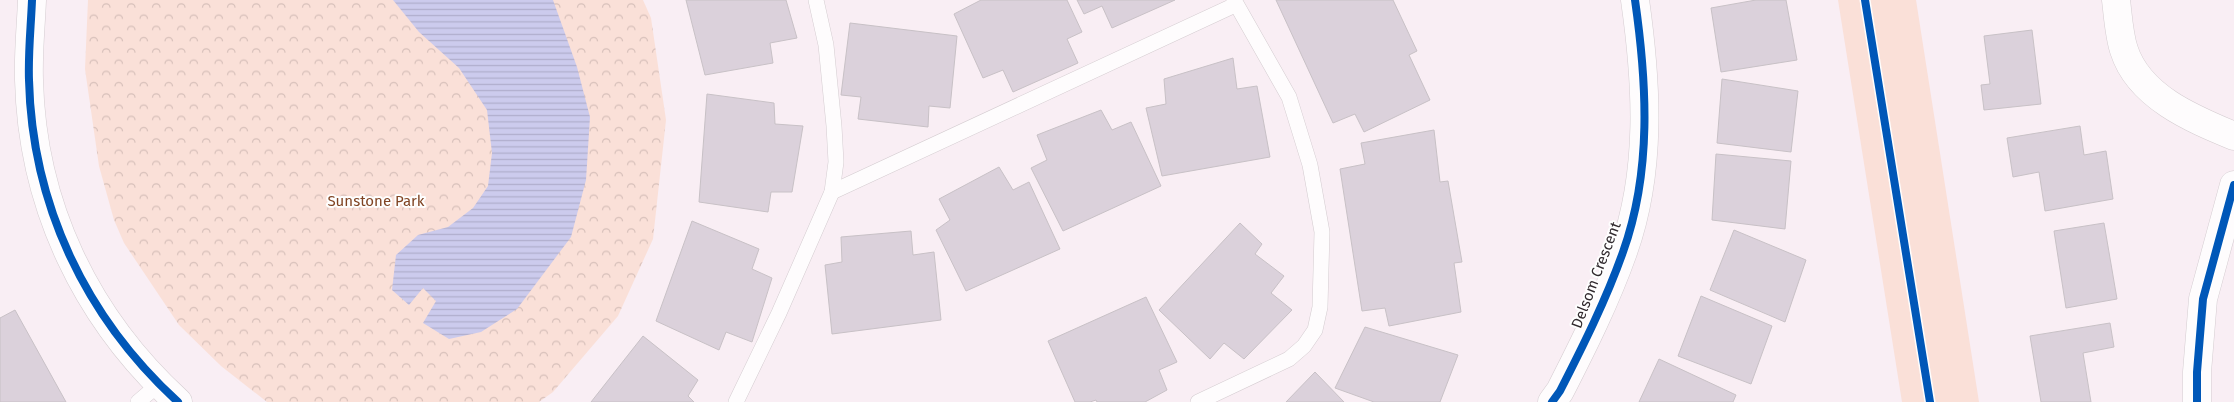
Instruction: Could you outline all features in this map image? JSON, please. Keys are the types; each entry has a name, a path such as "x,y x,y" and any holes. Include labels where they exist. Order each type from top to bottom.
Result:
{"street":[{"path":"32,0 29,80 34,138 58,230 74,267 109,326 168,393"},
{"name":"Delsom Crescent","path":"1552,402 1560,391 1597,318 1624,251 1634,213 1641,174 1646,115 1643,54 1635,0"},
{"path":"2116,0 2124,50 2138,75 2161,99 2196,120 2234,136"},
{"path":"2197,402 2197,372 2203,299 2234,185"}],"lane":[{"path":"736,402 779,312 832,192 836,162 834,126 826,45 816,0"},
{"path":"832,192 1234,2 1289,97 1310,165 1322,232 1320,307 1315,330 1304,346 1289,359 1198,402"},
{"path":"138,402 168,393"}],"green space":[{"name":"Sunstone Park","path":"88,0 643,0 651,18 666,120 653,239 618,316 553,392 539,402 267,402 221,366 179,325 124,243 114,220 99,166 85,69"},
{"path":"1838,0 1916,0 1979,402 1902,402"}],"water":[{"path":"393,0 553,0 577,67 590,117 586,180 571,237 517,309 481,332 449,339 423,323 436,301 423,288 409,305 392,290 396,255 418,235 448,227 473,208 488,186 492,153 487,110 459,68 419,32"}],"building":[{"path":"686,0 786,0 797,38 770,43 773,63 705,75"},
{"path":"981,0 1067,0 1082,32 1067,39 1078,63 1013,92 1003,70 983,78 954,14"},
{"path":"1077,0 1175,0 1112,28 1102,6 1084,14"},
{"path":"1276,0 1393,0 1417,51 1409,55 1430,100 1364,132 1355,114 1333,123"},
{"path":"1756,0 1786,0 1797,60 1721,72 1711,8"},
{"path":"850,23 957,36 950,108 929,106 928,127 858,119 861,97 841,95"},
{"path":"2032,30 2041,104 1984,110 1981,85 1990,84 1984,36"},
{"path":"1233,58 1237,89 1257,86 1270,157 1162,176 1146,108 1166,104 1164,79"},
{"path":"1722,79 1798,91 1791,152 1717,143"},
{"path":"707,94 774,103 775,124 803,126 792,192 771,192 768,212 699,202"},
{"path":"1101,110 1112,130 1131,122 1161,186 1063,231 1031,168 1047,160 1037,135"},
{"path":"2080,126 2084,155 2106,151 2113,199 2045,211 2039,172 2013,177 2007,138"},
{"path":"1434,130 1440,182 1448,181 1462,262 1454,263 1461,312 1389,326 1385,308 1362,311 1340,169 1365,164 1361,143"},
{"path":"1716,154 1791,161 1785,229 1712,220"},
{"path":"999,167 1013,190 1029,182 1060,249 966,291 936,230 950,220 939,199"},
{"path":"692,221 759,249 752,269 772,278 752,342 726,332 719,350 656,321"},
{"path":"1240,223 1262,244 1255,254 1284,276 1271,293 1292,310 1244,359 1224,343 1210,359 1159,310"},
{"path":"2104,223 2117,299 2066,308 2054,231"},
{"path":"1734,230 1806,260 1785,322 1710,290"},
{"path":"911,231 913,255 934,252 941,320 832,334 825,265 842,262 841,237"},
{"path":"1701,296 1772,326 1751,384 1678,356"},
{"path":"1146,297 1177,362 1159,370 1167,390 1145,402 1097,402 1096,400 1075,402 1048,341"},
{"path":"15,310 66,402 0,402 0,318"},
{"path":"2110,323 2114,347 2083,353 2091,402 2041,402 2030,336"},
{"path":"1365,327 1458,355 1440,402 1374,402 1335,388"},
{"path":"643,336 698,380 688,396 694,402 591,402"},
{"path":"1659,359 1736,395 1733,402 1639,402"},
{"path":"1315,372 1344,402 1286,402"}],"cycle path":[{"path":"32,0 29,50 32,126 41,171 53,215 70,256 91,296 116,334 145,369 178,402"},
{"path":"1552,402 1560,391 1609,288 1623,252 1639,190 1643,159 1644,95 1635,0"},
{"path":"1865,0 1930,402"},
{"path":"2197,402 2197,372 2203,299 2234,185"}]}
